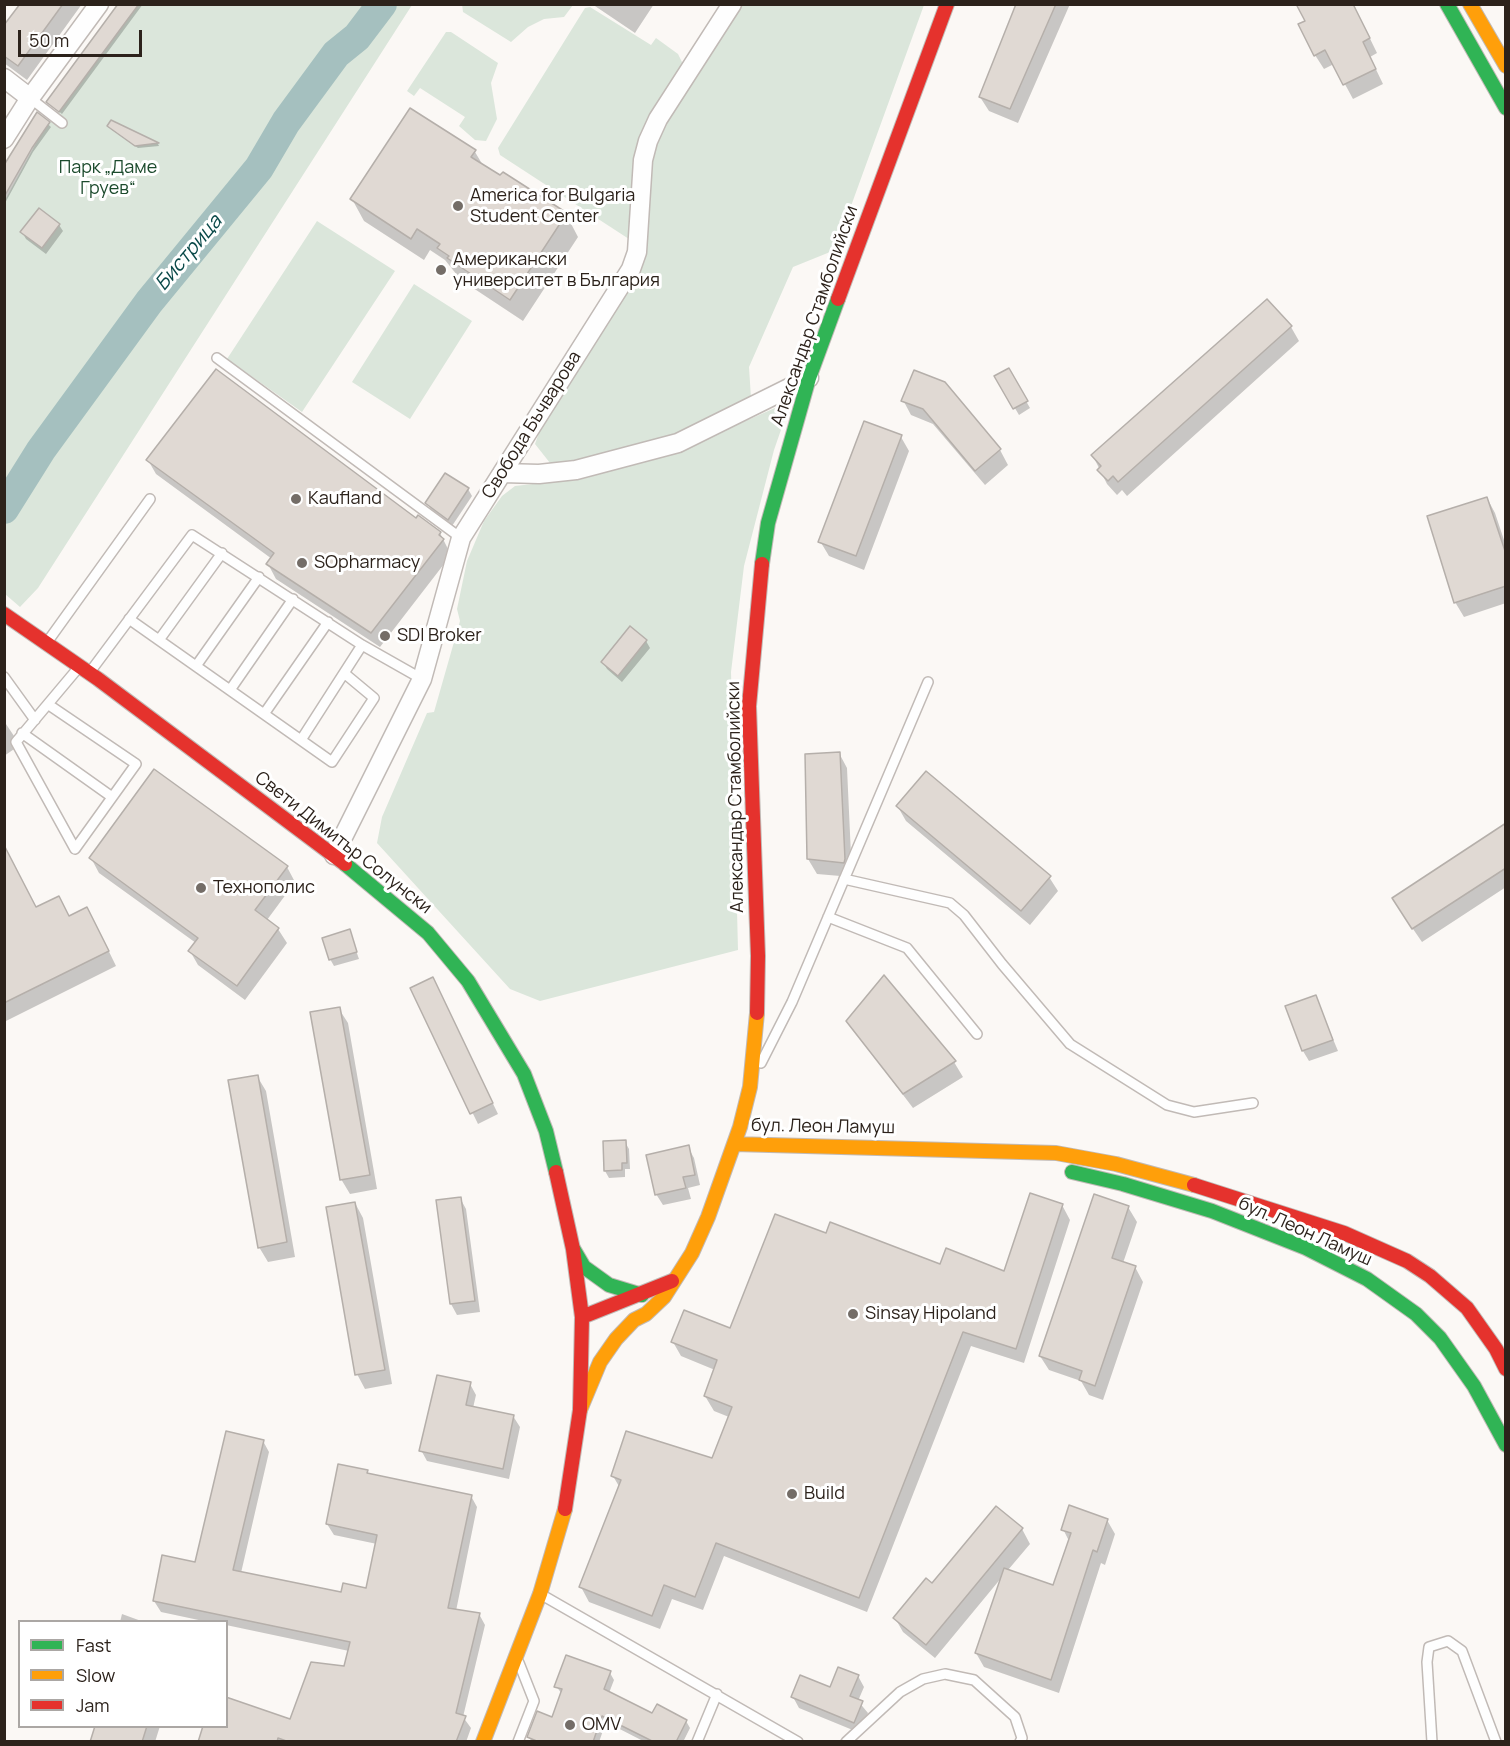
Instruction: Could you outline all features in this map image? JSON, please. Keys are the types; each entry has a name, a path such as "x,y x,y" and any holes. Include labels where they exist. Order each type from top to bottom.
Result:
{"street":[{"path":"4,139 30,98 99,4"},
{"name":"Свобода Бъчварова","path":"334,855 422,679 461,538 631,269 637,252 643,160 648,141 658,119 732,4"},
{"name":"Александър Стамболийски","path":"580,1410 600,1362 616,1339 634,1320 656,1305 692,1253 708,1217 734,1144 750,1087 756,1036 758,956 749,706 757,603 768,523 809,378 947,4"},
{"path":"1447,4 1506,108"},
{"path":"1470,4 1506,66"},
{"path":"4,78 30,98"},
{"path":"502,473 539,474 576,470 678,443 809,378"},
{"name":"Свети Димитър Солунски","path":"6,615 334,855 428,933 468,981 524,1074 546,1131 573,1249 582,1317 580,1410 574,1463 565,1511 540,1594 483,1742"},
{"name":"бул. Леон Ламуш","path":"734,1144 909,1146 1018,1154 1056,1153 1160,1175 1297,1216 1383,1250 1430,1276 1467,1308 1496,1349 1506,1369"},
{"name":"бул. Леон Ламуш","path":"1018,1154 1057,1169 1124,1184 1212,1211 1306,1248 1367,1279 1416,1314 1440,1338 1474,1386 1506,1445"},
{"path":"573,1249 584,1267 609,1285 642,1294"},
{"path":"582,1317 675,1280"},
{"path":"582,1317 611,1323 634,1320"}],"lane":[{"path":"30,98 62,123"},
{"path":"218,358 461,538"},
{"path":"46,643 150,499"},
{"path":"49,705 136,764 75,849 16,741 22,733 49,705 84,670 129,619 192,535 362,645 422,679"},
{"path":"159,640 222,553"},
{"path":"196,666 259,577"},
{"path":"230,690 293,599"},
{"path":"129,619 332,762 374,698 344,673"},
{"path":"264,714 328,622"},
{"path":"301,740 362,645"},
{"path":"4,677 35,720"},
{"path":"750,1087 792,1002 928,682"},
{"path":"22,733 112,797"},
{"path":"844,879 950,903 964,915 1002,964 1071,1044 1167,1105 1194,1112 1253,1103"},
{"path":"828,917 907,948 977,1034"},
{"path":"540,1594 798,1742"},
{"path":"1432,1742 1427,1662 1429,1647 1448,1641 1462,1650 1496,1742"},
{"path":"516,1655 534,1701 518,1742"},
{"path":"846,1742 900,1692 923,1679 945,1674 974,1680 1015,1717 1022,1738 1020,1742"},
{"path":"697,1742 717,1694"}],"green space":[{"path":"462,4 573,5 564,17 544,19 528,27 511,42 463,12"},
{"name":"Парк „Даме Груев“","path":"138,5 412,5 38,588 20,607 5,594 5,200 41,134"},
{"path":"742,5 924,5 835,250 793,267 749,367 751,398 676,437 561,464 550,463 535,444 540,430 633,284 647,251 652,158 659,134"},
{"path":"590,7 651,45 656,38 678,54 684,66 643,136 632,241 500,155 498,148 585,8"},
{"path":"446,32 451,32 498,63 491,83 497,119 486,141 475,140 459,126 465,117 420,88 414,96 407,91"},
{"path":"317,221 395,271 302,412 227,359"},
{"path":"414,284 472,321 410,419 352,382"},
{"path":"791,401 774,450 744,566 731,672 738,950 540,1001 510,989 377,843 382,817 427,713 434,712 460,621 457,609 467,561 484,521 502,496 515,486 586,478 679,450"}],"building":[{"path":"20,4 63,4 18,66 4,56 4,25"},
{"path":"118,4 139,4 59,112 46,102"},
{"path":"1016,4 1056,4 1010,109 979,97"},
{"path":"1296,4 1353,4 1370,38 1363,42 1376,69 1343,85 1325,50 1314,56 1298,24 1305,21"},
{"name":"America for Bulgaria Student Center","path":"410,108 476,150 471,157 500,175 503,172 567,213 510,300 447,258 449,256 437,248 440,244 417,229 411,239 350,199"},
{"path":"37,112 50,122 4,197 4,165"},
{"path":"111,120 159,143 135,146 107,126"},
{"path":"39,208 60,224 42,248 20,232"},
{"path":"1267,299 1292,326 1118,482 1113,476 1108,481 1097,470 1101,466 1091,455"},
{"path":"1009,368 1028,401 1013,409 994,376"},
{"name":"Kaufland","path":"216,369 416,518 418,515 441,532 439,535 444,539 371,633 266,564 274,553 146,460"},
{"path":"914,370 945,382 1001,449 975,471 923,409 901,401"},
{"path":"864,421 902,435 856,556 818,542"},
{"path":"445,473 469,488 448,520 425,503"},
{"path":"1487,497 1506,554 1506,586 1454,603 1427,516"},
{"path":"630,626 647,640 618,676 601,662"},
{"path":"840,752 844,863 807,859 805,754"},
{"name":"Технополис","path":"154,769 288,866 255,910 279,928 237,986 188,951 198,938 89,858"},
{"path":"926,771 1051,876 1021,911 896,806"},
{"path":"1506,823 1506,868 1412,929 1392,898"},
{"path":"4,845 36,907 59,896 69,916 87,907 109,951 4,1003"},
{"path":"350,929 357,952 329,960 322,938"},
{"path":"884,975 956,1061 903,1094 846,1021"},
{"path":"433,977 493,1103 470,1114 410,988"},
{"path":"1316,995 1333,1040 1302,1051 1285,1006"},
{"path":"340,1007 370,1175 340,1180 310,1012"},
{"path":"258,1075 287,1242 258,1248 228,1080"},
{"path":"626,1140 627,1163 622,1163 622,1170 604,1171 603,1141"},
{"path":"689,1145 695,1175 683,1177 686,1188 655,1195 646,1155"},
{"path":"1030,1193 1063,1204 1016,1349 963,1332 859,1598 716,1543 695,1597 664,1585 652,1616 579,1587 621,1480 611,1476 626,1431 712,1458 732,1407 704,1396 717,1360 671,1342 684,1310 730,1328 775,1214 826,1233 830,1222 940,1264 946,1248 1004,1271"},
{"path":"1094,1194 1129,1206 1112,1258 1136,1266 1095,1386 1079,1380 1082,1371 1039,1356"},
{"path":"461,1197 475,1301 450,1304 436,1200"},
{"path":"355,1202 385,1370 355,1375 326,1207"},
{"path":"437,1375 471,1382 466,1405 514,1415 503,1469 419,1451"},
{"path":"226,1431 264,1440 233,1570 341,1592 343,1583 366,1588 377,1535 326,1524 338,1464 368,1470 367,1473 472,1495 448,1608 480,1613 456,1713 466,1716 456,1742 289,1742 278,1738 277,1742 198,1742 202,1728 228,1728 228,1698 290,1719 311,1662 344,1666 350,1642 153,1601 162,1555 195,1562"},
{"path":"1069,1505 1108,1519 1097,1552 1093,1550 1051,1680 975,1653 1004,1568 1053,1585 1071,1533 1061,1530"},
{"path":"996,1506 1023,1528 926,1645 893,1618 926,1578 932,1583"},
{"path":"566,1655 611,1671 604,1689 652,1713 657,1704 687,1720 676,1742 654,1742 602,1716 593,1742 539,1742 527,1737 537,1711 552,1717 562,1689 554,1687"},
{"path":"838,1667 859,1675 850,1696 863,1701 854,1723 791,1697 800,1675 830,1687"},
{"path":"94,1728 146,1728 142,1742 90,1742"}],"waterway":[{"name":"Бистрица","path":"4,509 41,450 149,302 259,168 286,122 336,54 357,37 382,4"}],"traffic: fast":[{"path":"1447,4 1506,108"},
{"path":"762,564 768,523 809,378 838,299"},
{"path":"345,864 428,933 468,981 524,1074 546,1131 556,1172"},
{"path":"1072,1172 1123,1184 1212,1211 1306,1248 1367,1279 1416,1314 1440,1338 1474,1386 1506,1445"},
{"path":"574,1250 584,1267 609,1285 642,1295"}],"traffic: slow":[{"path":"1470,4 1506,66"},
{"path":"580,1410 600,1362 616,1339 634,1320 646,1314 664,1297 692,1253 708,1217 740,1127 750,1087 757,1013"},
{"path":"734,1144 1056,1153 1116,1164 1194,1185"},
{"path":"483,1742 540,1594 565,1509"}],"traffic: jam":[{"path":"838,299 947,4"},
{"path":"757,1013 758,956 749,706 762,564"},
{"path":"4,614 98,679 345,864"},
{"path":"556,1172 573,1249 582,1317 580,1410 565,1509"},
{"path":"1194,1185 1344,1233 1407,1261 1430,1276 1467,1308 1496,1349 1506,1369"},
{"path":"582,1317 672,1281"}],"place":[{"name":"America for Bulgaria Student Center","path":"458,206"},
{"name":"Американски университет в България","path":"441,270"},
{"name":"Kaufland","path":"296,499"},
{"name":"SOpharmacy","path":"302,563"},
{"name":"SDI Broker","path":"385,636"},
{"name":"Технополис","path":"201,888"},
{"name":"Sinsay Hipoland","path":"853,1314"},
{"name":"Build","path":"792,1494"},
{"name":"OMV","path":"570,1725"}]}
